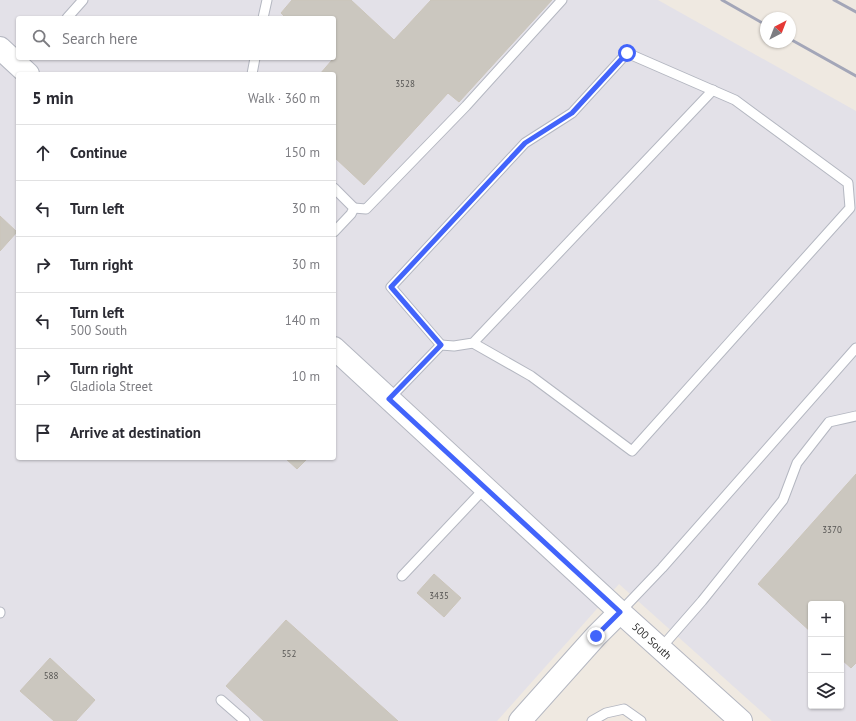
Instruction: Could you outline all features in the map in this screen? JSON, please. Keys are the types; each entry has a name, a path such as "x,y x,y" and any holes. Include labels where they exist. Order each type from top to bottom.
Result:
{"street":[{"path":"0,48 26,68"},
{"name":"500 South","path":"336,350 660,649 741,721"},
{"path":"520,721 596,636 620,612"}],"lane":[{"path":"69,16 83,0"},
{"path":"263,16 266,0"},
{"path":"336,190 354,208 366,209 466,106 562,0"},
{"path":"473,343 530,376 632,451 850,208 848,183 735,100 713,90 627,53 572,113 525,143 391,287 441,345 454,346 473,343 713,90"},
{"path":"252,72 255,60"},
{"path":"336,230 351,214 354,208"},
{"path":"389,399 441,345"},
{"path":"620,612 662,568 856,348"},
{"path":"660,649 702,601 783,500 797,463 829,422 856,416"},
{"path":"402,576 485,488"},
{"path":"221,700 245,721"},
{"path":"592,721 606,712 624,709 641,721"}],"shaded area":[{"path":"0,0 658,0 856,111 856,721 772,721 619,584 497,721 0,721"}],"building":[{"path":"292,0 351,0 394,40 431,0 552,0 459,102 448,93 364,185 336,159 336,72 322,72 332,60 336,60 336,16 284,16 281,13"},
{"path":"0,216 16,231 16,233 0,251"},
{"path":"287,460 306,460 297,469"},
{"path":"856,474 856,663 851,668 844,662 844,601 808,601 808,629 758,584"},
{"path":"434,574 461,598 444,617 417,593"},
{"path":"286,620 398,721 264,721 226,686"},
{"path":"50,658 95,700 76,721 54,721 20,691"}],"railway":[{"path":"722,0 760,22"},
{"path":"834,0 856,12"},
{"path":"796,42 856,76"}],"route":[{"path":"596,636 620,612 389,399 441,345 391,287 525,143 572,113 627,53"}]}
